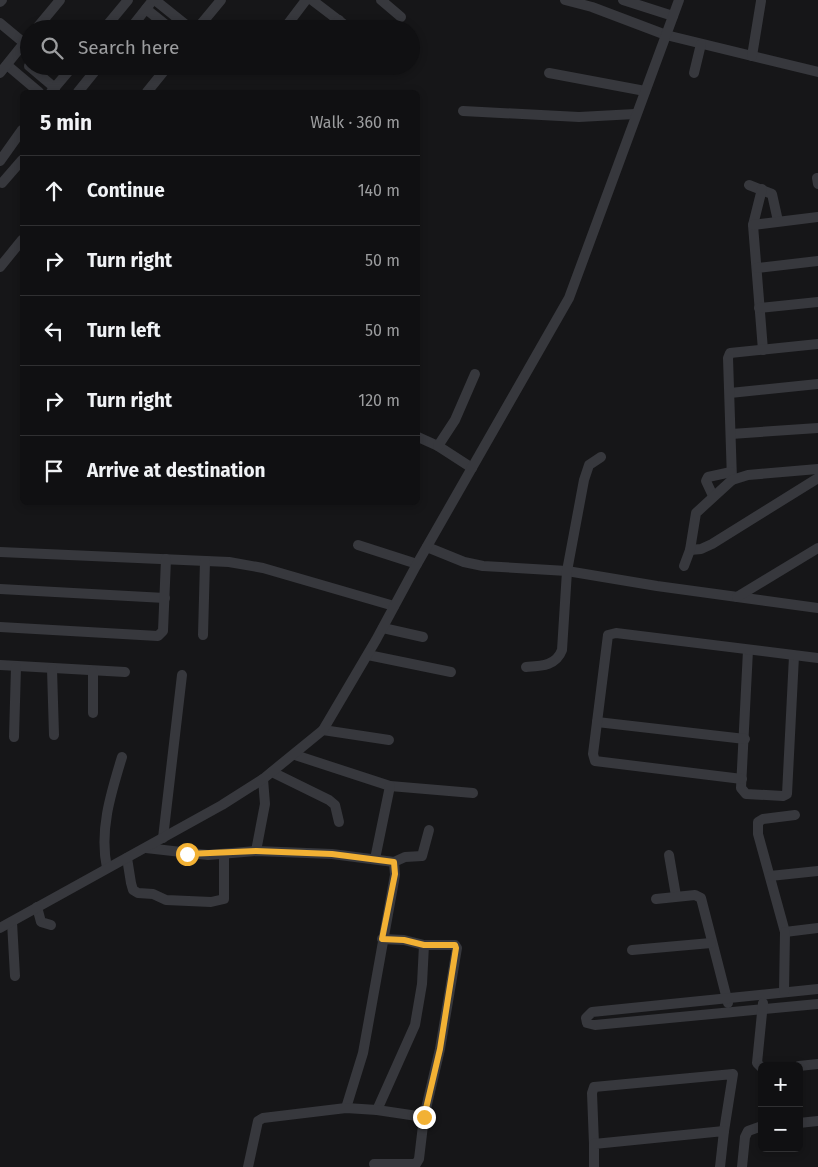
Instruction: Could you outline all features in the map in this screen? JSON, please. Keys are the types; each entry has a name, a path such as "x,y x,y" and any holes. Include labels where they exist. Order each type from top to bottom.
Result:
{"street":[{"path":"43,20 60,0"},
{"path":"111,20 128,0"},
{"path":"137,20 154,0 180,20"},
{"path":"204,20 220,0"},
{"path":"291,20 306,0"},
{"path":"312,0 339,20"},
{"path":"381,0 401,17"},
{"path":"565,0 594,4 666,35 818,72"},
{"path":"0,928 146,848 263,779 295,755 323,730 368,655 417,564 569,298 678,0"},
{"path":"623,18 627,1 673,16"},
{"path":"752,56 761,1"},
{"path":"146,9 160,20"},
{"path":"0,23 20,36"},
{"path":"694,73 701,44"},
{"path":"20,48 3,69 36,90"},
{"path":"15,54 20,58"},
{"path":"549,73 645,91"},
{"path":"38,75 53,90 66,75"},
{"path":"80,90 92,75"},
{"path":"149,90 161,75"},
{"path":"463,111 579,116 635,114"},
{"path":"0,161 20,133"},
{"path":"1,183 20,166"},
{"path":"749,185 772,194 778,221"},
{"path":"762,189 753,225 763,350"},
{"path":"753,225 818,217"},
{"path":"0,266 20,242"},
{"path":"757,268 818,261"},
{"path":"759,308 818,302"},
{"path":"684,566 690,550 696,513 732,476 728,358 730,353 818,344"},
{"path":"438,446 455,420 475,374"},
{"path":"730,393 818,384"},
{"path":"731,434 818,428"},
{"path":"420,438 438,446 472,468"},
{"path":"526,667 542,666 559,658 562,650 568,571 586,472 590,465 601,457"},
{"path":"713,496 706,481 708,477 818,469"},
{"path":"690,550 701,549 712,544 818,478"},
{"path":"358,545 417,564"},
{"path":"427,547 445,556 473,564 568,571 656,586 818,608"},
{"path":"737,597 818,548"},
{"path":"0,552 205,561 264,568 394,606"},
{"path":"0,628 158,636 163,631 166,560"},
{"path":"203,636 205,561"},
{"path":"0,589 165,598"},
{"path":"383,628 423,638"},
{"path":"742,779 595,761 593,754 608,635 616,633 818,658"},
{"path":"748,650 745,739 741,788 746,794 784,796 787,794 794,656"},
{"path":"368,655 451,672"},
{"path":"0,666 125,672"},
{"path":"14,737 16,667"},
{"path":"52,669 54,735"},
{"path":"93,671 93,713"},
{"path":"163,838 182,675"},
{"path":"597,722 745,739"},
{"path":"323,730 389,740"},
{"path":"295,755 390,786 473,793"},
{"path":"107,868 103,838 112,792 122,757"},
{"path":"272,772 329,800 334,805 338,822"},
{"path":"256,851 265,804 263,779"},
{"path":"376,859 390,786"},
{"path":"784,992 785,932 758,834 758,822 763,819 795,815"},
{"path":"146,848 187,854 224,854 256,851 332,854 394,862 406,856 422,856 429,830"},
{"path":"128,858 131,883 134,890 138,893 153,894 166,900 211,902 224,899 224,854"},
{"path":"669,856 676,896"},
{"path":"346,1108 363,1053 395,874 394,862"},
{"path":"770,876 818,871"},
{"path":"656,899 699,895 729,1012"},
{"path":"37,907 41,922 51,925"},
{"path":"12,922 15,976"},
{"path":"785,932 818,928"},
{"path":"374,1164 416,1164 421,1150 424,1117 440,1049 456,948 455,945 424,945 404,940 382,939"},
{"path":"632,950 711,942"},
{"path":"377,1110 415,1025 422,984 424,945"},
{"path":"818,989 592,1012 586,1018 587,1023 595,1025 818,1004"},
{"path":"758,1064 763,994"},
{"path":"803,1066 818,1064"},
{"path":"594,1167 592,1093 594,1087 733,1074 720,1167"},
{"path":"248,1167 258,1121 263,1118 346,1108 377,1110 424,1117"},
{"path":"803,1123 818,1121"},
{"path":"742,1167 745,1137 748,1131 758,1127"},
{"path":"594,1144 724,1131"}],"route":[{"path":"187,854 208,855 256,851 332,854 394,862 396,866 395,874 382,939 404,940 424,945 455,945 456,948 440,1049 424,1117"}]}
